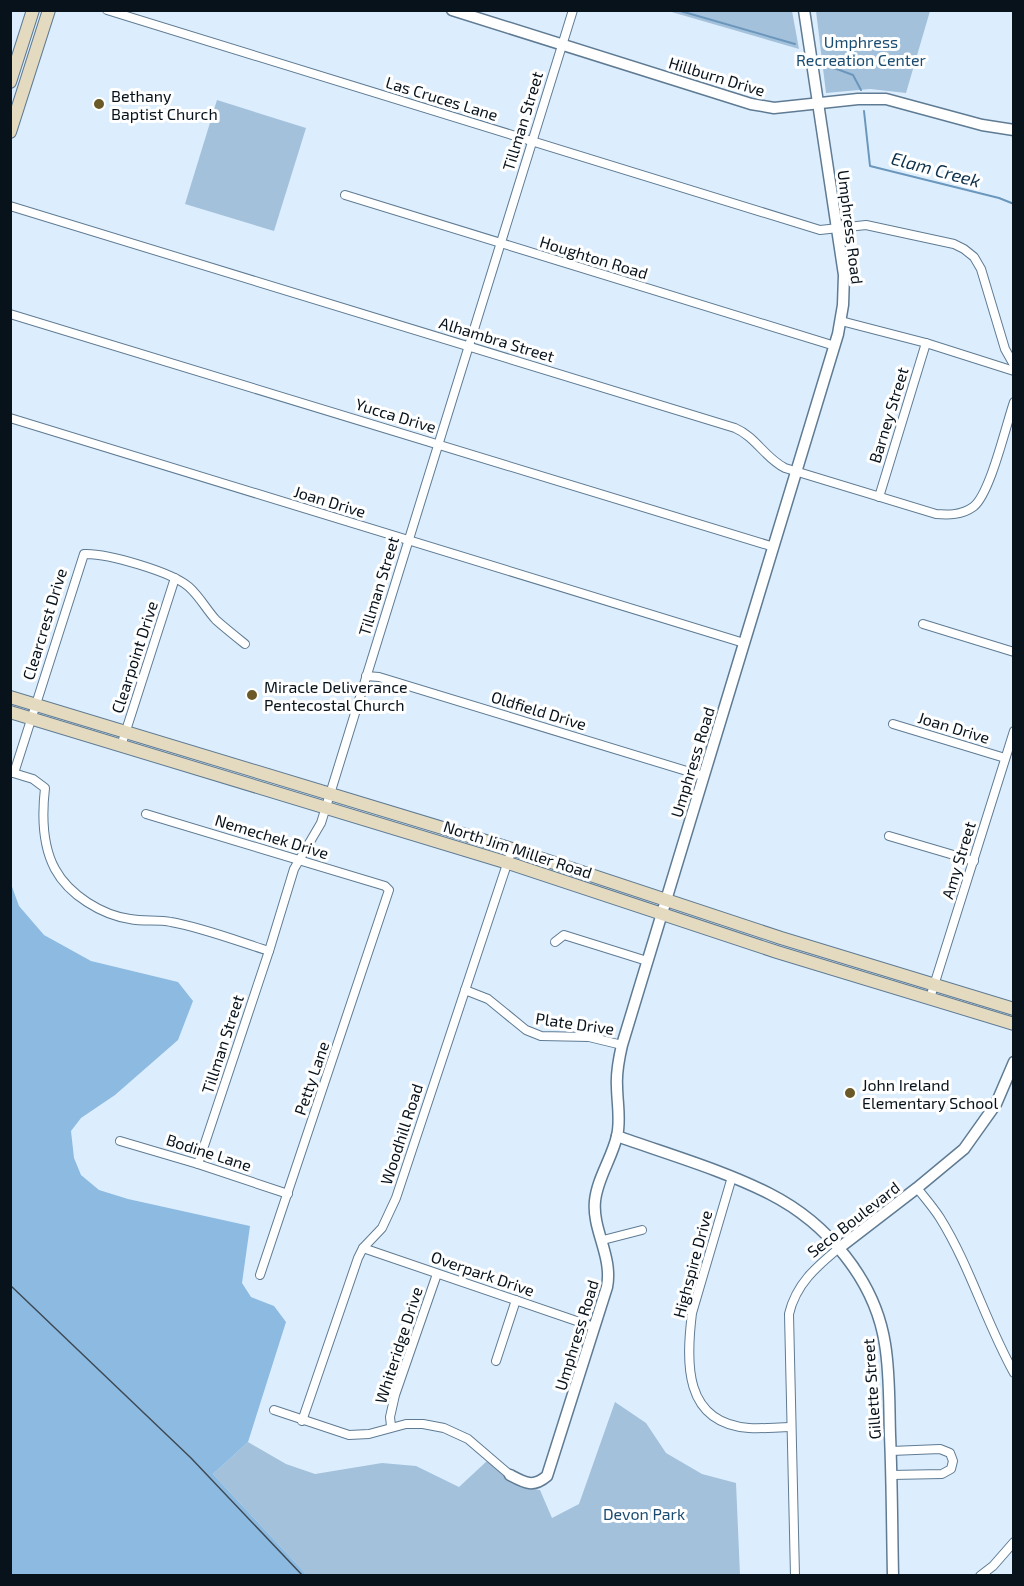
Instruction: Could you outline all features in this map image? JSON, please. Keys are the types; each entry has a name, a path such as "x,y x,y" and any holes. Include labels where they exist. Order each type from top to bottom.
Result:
{"main road":[{"path":"10,82 33,10"},
{"path":"10,132 49,10"},
{"name":"North Jim Miller Road","path":"10,697 512,849 781,938 1014,1009"},
{"name":"North Jim Miller Road","path":"10,712 507,863 777,952 1014,1024"},
{"path":"777,952 781,938"}],"street":[{"name":"Las Cruces Lane","path":"107,10 820,230 873,226 954,244 974,257 981,269 1005,349 1014,365"},
{"name":"Hillburn Drive","path":"452,10 751,104 774,108 858,99 886,99 982,125 1014,129"},
{"name":"Tillman Street","path":"198,1164 294,869 318,829 573,10"},
{"name":"Umphress Road","path":"510,1475 531,1484 540,1483 547,1476 609,1278 595,1202 617,1136 619,1120 616,1082 622,1045 841,321 844,281 838,228 804,10"},
{"name":"Houghton Road","path":"345,195 835,346"},
{"name":"Alhambra Street","path":"10,206 735,428 754,440 777,464 936,514 949,515 964,512 974,507 981,498 1014,402"},
{"name":"Yucca Drive","path":"10,314 774,547"},
{"path":"841,321 926,343 1014,371"},
{"name":"Barney Street","path":"879,497 926,343"},
{"name":"Joan Drive","path":"10,418 744,643"},
{"name":"Clearcrest Drive","path":"12,773 84,554 106,556 175,578"},
{"path":"175,578 193,591 215,618 245,644"},
{"name":"Clearpoint Drive","path":"121,746 175,578"},
{"path":"923,624 1014,652"},
{"name":"Oldfield Drive","path":"366,676 379,677 703,776"},
{"name":"Joan Drive","path":"893,724 1005,758"},
{"name":"Amy Street","path":"930,998 1014,731"},
{"path":"12,773 33,779 45,788 44,822 47,845 55,869 70,888 90,904 111,914 132,920 154,919 185,925 269,951"},
{"name":"Nemechek Drive","path":"146,814 385,886 388,890"},
{"path":"889,836 974,861"},
{"name":"Woodhill Road","path":"302,1420 363,1248 382,1228 389,1215 512,849"},
{"name":"Petty Lane","path":"260,1275 388,897 388,890"},
{"path":"555,942 564,935 647,961"},
{"name":"Plate Drive","path":"465,990 488,999 526,1030 541,1036 589,1037 622,1045"},
{"name":"Seco Boulevard","path":"795,1575 788,1327 792,1301 813,1269 964,1149 996,1104 1014,1062"},
{"name":"Gillette Street","path":"617,1136 732,1177 785,1202 818,1226 839,1248 871,1299 885,1341 891,1451 893,1575"},
{"name":"Bodine Lane","path":"120,1141 288,1194"},
{"name":"Highspire Drive","path":"732,1177 692,1313 689,1332 690,1380 698,1400 705,1409 722,1421 749,1428 791,1426"},
{"path":"917,1188 939,1216 949,1234 998,1345 1014,1373"},
{"path":"603,1240 642,1230"},
{"name":"Overpark Drive","path":"363,1248 594,1327"},
{"name":"Whiteridge Drive","path":"391,1426 390,1417 395,1395 437,1274"},
{"path":"496,1361 516,1300"},
{"path":"274,1410 350,1435 369,1434 391,1426 423,1424 455,1431 468,1439 510,1475"},
{"path":"891,1451 940,1449 950,1453 953,1461 951,1469 942,1474 891,1475"},
{"path":"980,1575 993,1566 1014,1542"}],"green space":[{"path":"668,11 792,11 799,49"},
{"name":"Umphress Recreation Center","path":"816,11 930,11 906,93 870,89 826,93"},
{"path":"217,100 306,128 274,231 185,204"},
{"name":"Devon Park","path":"615,1402 646,1423 666,1453 702,1474 736,1483 740,1575 307,1575 213,1474 248,1442 286,1464 315,1474 382,1463 416,1466 459,1487 487,1461 511,1480 540,1490 552,1518 579,1504"}],"shaded area":[{"path":"11,884 19,906 44,935 91,961 178,982 193,1001 178,1040 115,1095 81,1118 71,1131 74,1158 81,1175 99,1190 128,1199 250,1226 242,1283 251,1297 274,1306 286,1322 248,1442 213,1474 307,1575 11,1575"}],"waterway":[{"name":"Elam Creek","path":"677,10 795,44"},
{"name":"Elam Creek","path":"826,65 853,75 861,90"},
{"name":"Elam Creek","path":"864,111 870,166 999,198 1014,204"}],"tram line":[{"path":"10,1285 191,1458 303,1576"}],"place":[{"name":"Bethany Baptist Church","path":"99,104"},
{"name":"Miracle Deliverance Pentecostal Church","path":"252,695"},
{"name":"John Ireland Elementary School","path":"850,1093"}]}
